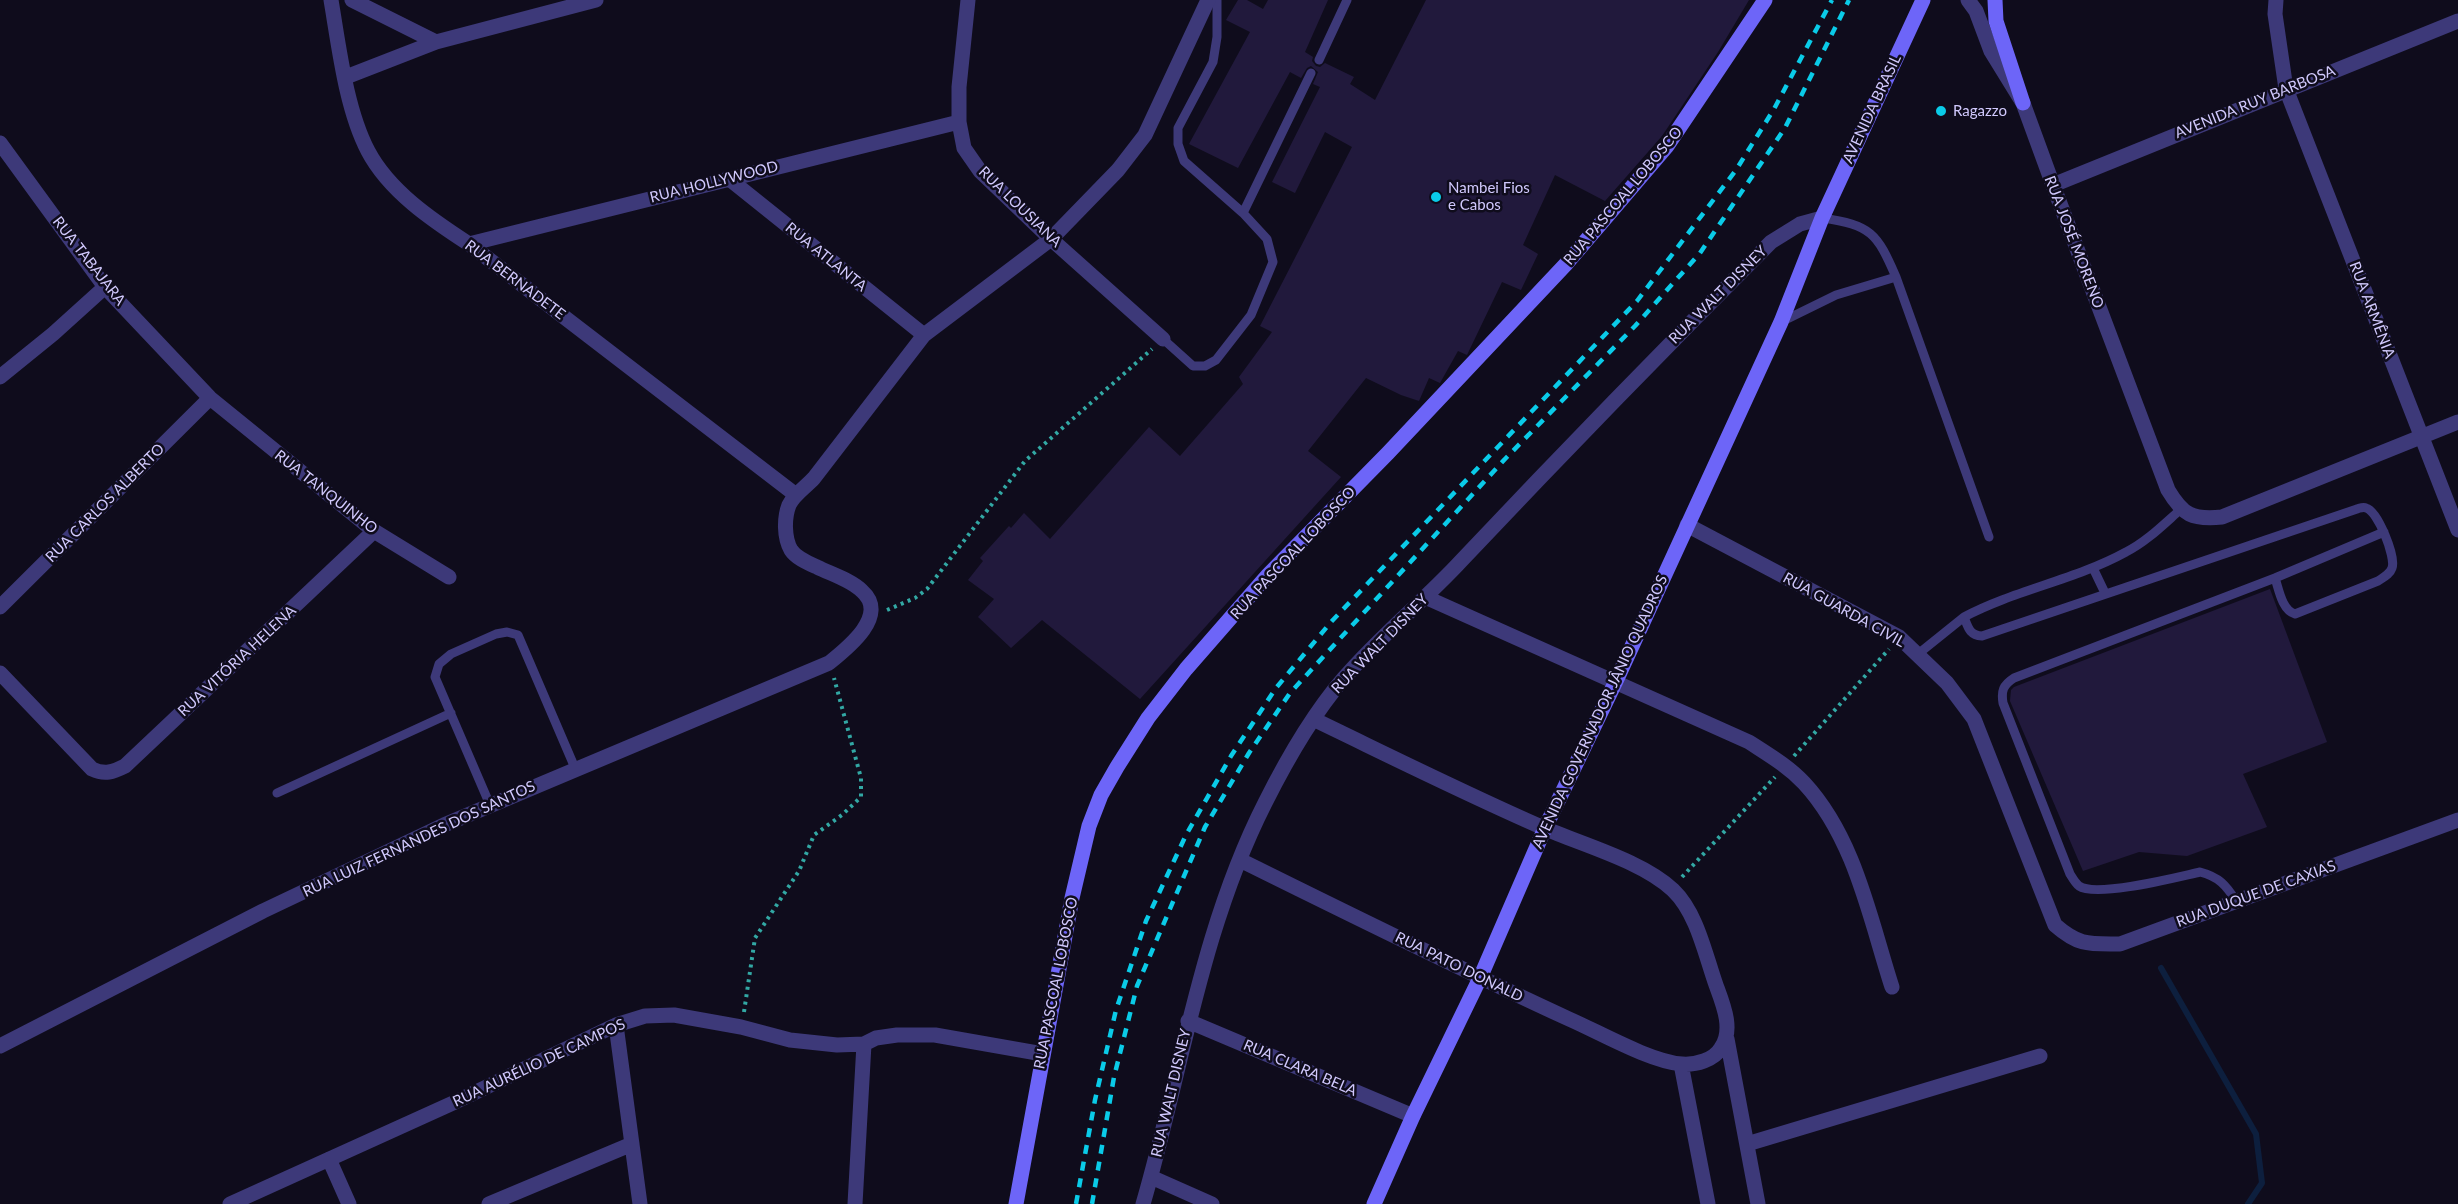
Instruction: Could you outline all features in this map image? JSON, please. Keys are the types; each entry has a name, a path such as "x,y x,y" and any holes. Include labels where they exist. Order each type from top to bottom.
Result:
{"main road":[{"name":"RUA PASCOAL LOBOSCO","path":"1016,1204 1072,898 1089,826 1101,795 1148,718 1186,669 1268,575 1397,445 1574,255 1667,146 1765,0"},
{"name":"AVENIDA BRASIL","path":"1822,218 1923,0"},
{"path":"1995,0 1996,21 2023,103"},
{"name":"AVENIDA GOVERNADOR JÂNIO QUADROS","path":"1374,1204 1413,1116 1480,978 1545,828 1616,681 1781,322 1822,218"}],"street":[{"name":"RUA BERNADETE","path":"331,0 353,115 369,153 392,185 439,225 469,244 796,495"},
{"path":"352,0 436,42"},
{"path":"346,77 436,42 596,0"},
{"path":"872,615 870,600 860,589 806,562 792,551 786,538 789,505 814,478 924,335 1051,239 1118,170 1145,135 1208,0"},
{"name":"RUA JOSÉ MORENO","path":"1968,0 1976,11 1991,51 2023,103 2168,490 2180,510"},
{"name":"RUA ARMÊNIA","path":"2276,0 2275,14 2286,89 2458,530"},
{"name":"RUA LOUSIANA","path":"964,3 959,122 964,148 980,171 1051,239 1163,339"},
{"name":"AVENIDA RUY BARBOSA","path":"2053,186 2286,89 2458,21"},
{"name":"RUA HOLLYWOOD","path":"469,244 959,122"},
{"name":"RUA TABAJARA","path":"0,143 105,287 210,398"},
{"name":"RUA ATLANTA","path":"728,178 924,335"},
{"name":"RUA WALT DISNEY","path":"1143,1204 1188,1021 1227,890 1263,806 1313,719 1344,678 1425,597 1614,399 1771,242 1800,224 1822,218"},
{"path":"0,376 53,334 105,287"},
{"name":"RUA TANQUINHO","path":"210,398 374,531 449,577"},
{"name":"RUA CARLOS ALBERTO","path":"0,607 210,398"},
{"path":"2180,510 2191,516 2222,517 2458,422"},
{"name":"RUA GUARDA CIVIL","path":"1687,525 1899,637 1947,683 1974,719 2055,925"},
{"name":"RUA VITÓRIA HELENA","path":"0,673 92,769 101,773 112,772 125,766 374,531"},
{"path":"1425,597 1749,742 1786,765 1823,807 1850,856 1892,987"},
{"name":"RUA LUIZ FERNANDES DOS SANTOS","path":"0,1046 264,911 490,805 829,663 860,634 872,615"},
{"path":"1313,719 1545,828 1607,853 1655,877 1672,889 1686,905 1725,1011 1727,1040 1758,1204"},
{"name":"RUA DUQUE DE CAXIAS","path":"2055,925 2071,939 2091,944 2120,944 2458,820"},
{"name":"RUA PATO DONALD","path":"1240,860 1480,978 1650,1055 1682,1064"},
{"name":"RUA AURÉLIO DE CAMPOS","path":"230,1204 453,1103 616,1025 645,1016 674,1016 741,1027 790,1040 837,1045 864,1044 876,1038 897,1035 935,1035 1043,1054"},
{"name":"RUA CLARA BELA","path":"1188,1021 1413,1116"},
{"path":"616,1025 640,1204"},
{"path":"1708,1204 1682,1064 1703,1062 1719,1053 1727,1040"},
{"path":"855,1204 864,1044"},
{"path":"1747,1144 2040,1056"},
{"path":"489,1204 632,1144"},
{"path":"329,1159 350,1204"},
{"path":"1151,1177 1212,1204"}],"lane":[{"path":"1163,339 1193,366 1205,366 1216,360 1251,315 1273,262 1267,239 1242,213 1184,161 1178,144 1178,128 1213,62 1217,37 1217,0"},
{"path":"1319,60 1347,0"},
{"path":"1242,213 1311,73"},
{"path":"1822,218 1846,222 1869,232 1882,245 1896,277 1989,537"},
{"path":"1781,322 1836,295 1896,277"},
{"path":"1964,617 1969,631 1982,636 2366,507 2372,512 2384,532 2393,561 2388,574 2378,581 2295,614 2289,612 2284,606 2275,578"},
{"path":"1918,654 1964,617 2010,597 2093,568 2127,552 2180,510"},
{"path":"2236,901 2227,886 2214,876 2200,872 2113,889 2091,890 2078,886 2070,874 2003,704 2001,692 2006,683 2014,678 2275,578 2384,532"},
{"path":"2093,568 2105,593"},
{"path":"490,805 435,677 439,664 451,654 496,634 507,632 518,635 575,768"},
{"path":"277,793 451,713"}],"path":[{"path":"872,615 896,608 927,589 1025,461 1163,339"},
{"path":"741,1027 755,938 800,871 814,835 842,815 861,796 861,777 829,663"}],"building":[{"name":"Nambei Fios e Cabos","path":"1238,0 1247,0 1263,9 1268,0 1328,0 1305,52 1313,57 1312,61 1316,66 1320,67 1325,63 1354,77 1350,84 1375,100 1426,0 1749,0 1718,52 1662,136 1605,201 1555,175 1523,245 1538,254 1521,290 1502,282 1467,355 1458,351 1440,383 1429,378 1419,401 1366,378 1308,451 1341,477 1140,699 1042,620 1011,648 978,617 994,599 968,580 983,561 980,558 1024,513 1050,539 1149,427 1180,456 1243,384 1239,377 1272,332 1260,326 1352,147 1325,132 1295,193 1272,182 1320,87 1313,84 1318,72 1311,66 1301,78 1290,72 1238,168 1189,144 1250,32 1226,20"},
{"path":"2270,589 2327,742 2243,774 2267,827 2187,856 2139,852 2083,871 2010,701 2011,690"}],"waterway":[{"path":"2161,968 2256,1134 2262,1183 2248,1204"}],"railway":[{"path":"1076,1204 1095,1100 1116,1010 1146,921 1186,835 1231,756 1276,688 1331,622 1637,301 1736,170 1774,109 1832,0"},
{"path":"1092,1204 1114,1077 1137,986 1205,827 1249,753 1290,693 1505,459 1635,326 1700,253 1785,128 1849,0"}],"place":[{"name":"Ragazzo","path":"1941,111"},
{"name":"Nambei Fios e Cabos","path":"1436,197"}]}
